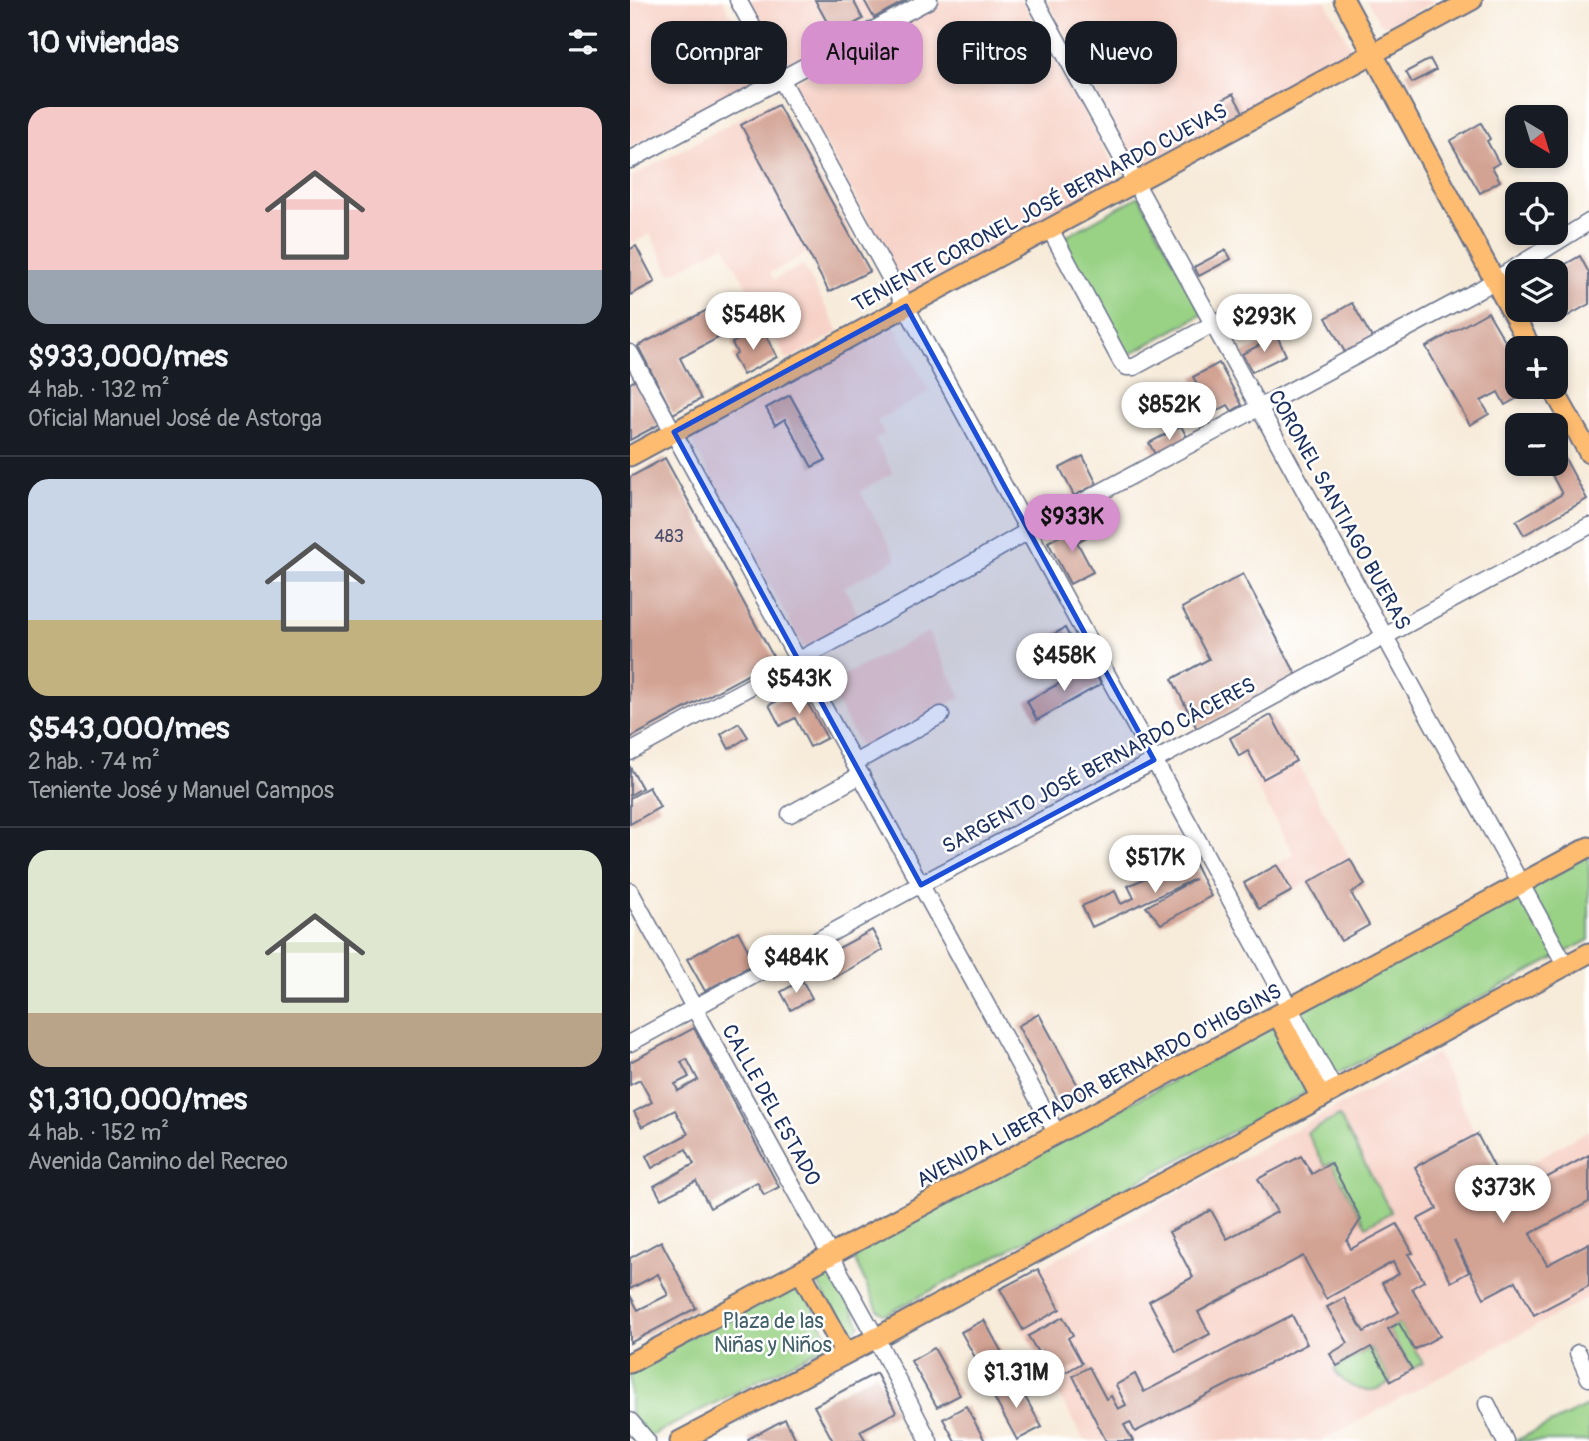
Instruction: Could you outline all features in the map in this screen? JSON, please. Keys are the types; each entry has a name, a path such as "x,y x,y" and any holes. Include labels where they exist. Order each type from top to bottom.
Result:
{"main road":[{"path":"1343,0 1524,336"},
{"name":"TENIENTE CORONEL JOSÉ BERNARDO CUEVAS","path":"630,456 1472,0"},
{"path":"1559,399 1589,453"},
{"name":"AVENIDA LIBERTADOR BERNARDO O'HIGGINS","path":"630,1363 1589,847"},
{"path":"680,1441 877,1338 1589,953"},
{"path":"1284,1011 1328,1095"},
{"path":"801,1272 845,1353"}],"street":[{"path":"738,0 749,21"},
{"path":"787,76 929,0"},
{"name":"CORONEL SANTIAGO BUERAS","path":"1035,0 1566,966"},
{"path":"630,160 772,84"},
{"path":"784,84 1154,760 1284,1011"},
{"path":"630,752 913,598 1028,531 1494,281 1589,222"},
{"path":"1050,229 1122,363 1127,367 1134,367 1213,324"},
{"path":"630,352 1057,1133"},
{"name":"SARGENTO JOSÉ BERNARDO CÁCERES","path":"630,1043 1589,526"},
{"path":"790,814 941,715"},
{"name":"CALLE DEL ESTADO","path":"630,891 877,1338 929,1441"},
{"path":"1578,1353 1589,1378"},
{"path":"1487,1404 1505,1441"},
{"path":"630,1421 647,1441"}],"highlighted area":[{"path":"906,306 1154,760 921,885 674,432"}],"shaded area":[{"path":"630,0 723,0 734,21 651,21 651,84 746,84 630,147"},
{"path":"748,0 907,0 868,21 801,21 801,57 787,64 787,21 759,21"},
{"path":"945,0 1022,0 1034,21 937,21 937,84 1051,84 1051,52 1065,77 1065,84 1069,84 1117,171 1115,180 909,295 794,87 801,78 801,84 923,84 923,21 906,21"},
{"path":"1047,0 1325,0 1354,53 1143,165 1134,162 1092,84 1177,84 1177,21 1065,21 1065,34"},
{"path":"1367,0 1438,0 1388,26 1379,22"},
{"path":"775,99 870,271 829,292 807,253 770,273 774,280 803,265 839,332 787,360 724,245 671,274 650,234 630,245 630,178"},
{"path":"895,327 930,392 877,421 884,434 875,439 893,473 860,491 897,559 844,587 860,618 804,648 690,438"},
{"path":"928,632 961,697 862,750 827,684"},
{"path":"1271,715 1365,885 1351,893 1369,925 1341,941 1308,882 1259,909 1244,883 1294,855 1230,738"},
{"path":"1437,1053 1498,1180 1589,1130 1589,1297 1321,1441 1084,1441 1023,1330 1060,1309 1038,1269"}],"green space":[{"path":"1139,196 1203,314 1125,357 1060,240"},
{"path":"1589,853 1589,940 1334,1075 1299,1011"},
{"path":"1277,1024 1307,1089 1303,1094 887,1314 878,1310 855,1261 856,1252"},
{"path":"1339,1116 1391,1212 1366,1226 1331,1163 1325,1166 1307,1133"},
{"path":"831,1272 835,1273 860,1325 852,1334 843,1332 818,1283 819,1279"},
{"name":"Plaza de las Niñas y Niños","path":"791,1283 804,1291 831,1343 649,1437 630,1413 630,1368"},
{"path":"1399,1323 1423,1363 1412,1369 1388,1329"},
{"path":"1371,1348 1391,1381 1375,1389 1352,1387 1334,1369"},
{"path":"1589,1405 1589,1441 1515,1441"}],"building":[{"path":"815,0 853,0 863,19 859,21 826,21"},
{"path":"864,0 907,0 874,18"},
{"path":"1430,59 1436,70 1412,83 1406,72"},
{"path":"1233,94 1243,112 1229,120 1220,101"},
{"path":"778,105 870,271 829,292 741,125"},
{"path":"1481,123 1499,163 1492,167 1500,181 1480,193 1450,141"},
{"path":"636,246 655,282 630,295 630,249"},
{"path":"1226,250 1231,259 1199,276 1194,267"},
{"path":"1580,256 1589,273 1589,304 1568,316 1568,263"},
{"path":"734,296 748,322 680,358 701,399 673,414 638,346"},
{"path":"1352,303 1374,341 1347,356 1326,318"},
{"path":"1488,312 1505,341 1505,399 1516,399 1505,405 1498,392 1481,401 1489,414 1470,425 1426,347"},
{"path":"764,332 777,357 743,375 733,356 737,353 732,343 751,333 754,337"},
{"path":"1277,336 1286,355 1252,372 1242,354"},
{"path":"1219,363 1242,405 1232,411 1228,405 1213,413 1193,377"},
{"path":"638,379 662,423 630,440 630,383"},
{"path":"790,395 826,460 812,467 785,419 775,425 766,408"},
{"path":"1181,426 1189,441 1157,458 1149,443"},
{"path":"1083,456 1097,484 1074,496 1060,468"},
{"path":"665,458 775,660 630,738 630,477"},
{"path":"1568,464 1587,499 1524,535 1516,521 1562,494 1552,476 1568,476"},
{"path":"1083,523 1090,535 1077,542 1093,572 1070,584 1048,542"},
{"path":"1243,574 1297,676 1197,729 1172,679 1209,659 1182,608"},
{"path":"1065,628 1081,658 1060,670 1044,640"},
{"path":"1091,666 1101,684 1037,720 1027,701"},
{"path":"800,689 827,738 810,747 795,718 780,726 769,705"},
{"path":"1271,715 1296,761 1263,779 1248,751 1239,756 1230,738"},
{"path":"739,723 748,737 729,749 721,734"},
{"path":"630,767 642,788 630,795"},
{"path":"649,787 660,807 630,824 630,798"},
{"path":"1191,857 1211,896 1161,924 1146,907 1195,879 1092,927 1082,906 1115,891 1121,904 1134,898 1128,886"},
{"path":"1350,859 1365,885 1351,893 1369,925 1341,941 1308,883"},
{"path":"1277,865 1292,891 1259,909 1244,883"},
{"path":"872,930 883,950 834,978 822,957"},
{"path":"738,931 755,963 705,991 687,959"},
{"path":"802,980 812,998 791,1010 781,992"},
{"path":"1039,1014 1083,1095 1061,1106 1018,1026"},
{"path":"694,1028 779,1187 764,1195 757,1182 710,1208 696,1181 661,1199 654,1186 694,1164 686,1149 652,1168 646,1156 688,1134 675,1110 642,1127 634,1112 652,1102 640,1080 630,1085 630,1062","holes":["687,1059 698,1080 678,1091 675,1084 689,1077 681,1062"]},
{"path":"1477,1134 1510,1197 1589,1155 1589,1202 1530,1234 1547,1265 1589,1243 1589,1286 1534,1315 1516,1281 1484,1298 1454,1240 1469,1272 1451,1282 1418,1219 1437,1209 1415,1167"},
{"path":"1301,1156 1312,1174 1331,1163 1361,1219 1347,1241 1351,1249 1397,1224 1413,1253 1408,1254 1424,1281 1412,1288 1440,1336 1414,1350 1399,1323 1388,1329 1412,1369 1391,1381 1371,1347 1337,1366 1330,1354 1348,1343 1327,1307 1344,1298 1364,1332 1399,1312 1382,1283 1399,1274 1393,1262 1326,1299 1303,1256 1198,1312 1210,1334 1176,1352 1149,1301 1193,1277 1169,1232 1211,1210 1227,1239 1277,1212 1258,1179"},
{"path":"661,1241 696,1308 630,1343 630,1295 638,1310 668,1295 658,1274 630,1289 630,1258"},
{"path":"1038,1269 1060,1309 1023,1330 1000,1289"},
{"path":"1292,1315 1307,1344 1135,1432 1130,1422 1124,1425 1133,1441 1106,1441 1073,1376 1089,1367 1106,1399 1111,1396 1118,1409 1126,1405 1116,1385 1135,1374 1144,1392"},
{"path":"1063,1317 1073,1335 1068,1338 1082,1363 1057,1377 1043,1351 1039,1354 1028,1336"},
{"path":"984,1320 1010,1367 987,1379 961,1332"},
{"path":"934,1348 960,1395 937,1407 911,1361"},
{"path":"876,1373 896,1412 860,1431 866,1441 833,1441 814,1406"},
{"path":"1015,1379 1042,1427 1017,1440 991,1392"},
{"path":"966,1406 985,1441 955,1441 943,1419"},
{"path":"785,1419 797,1441 749,1441 748,1439"}]}
